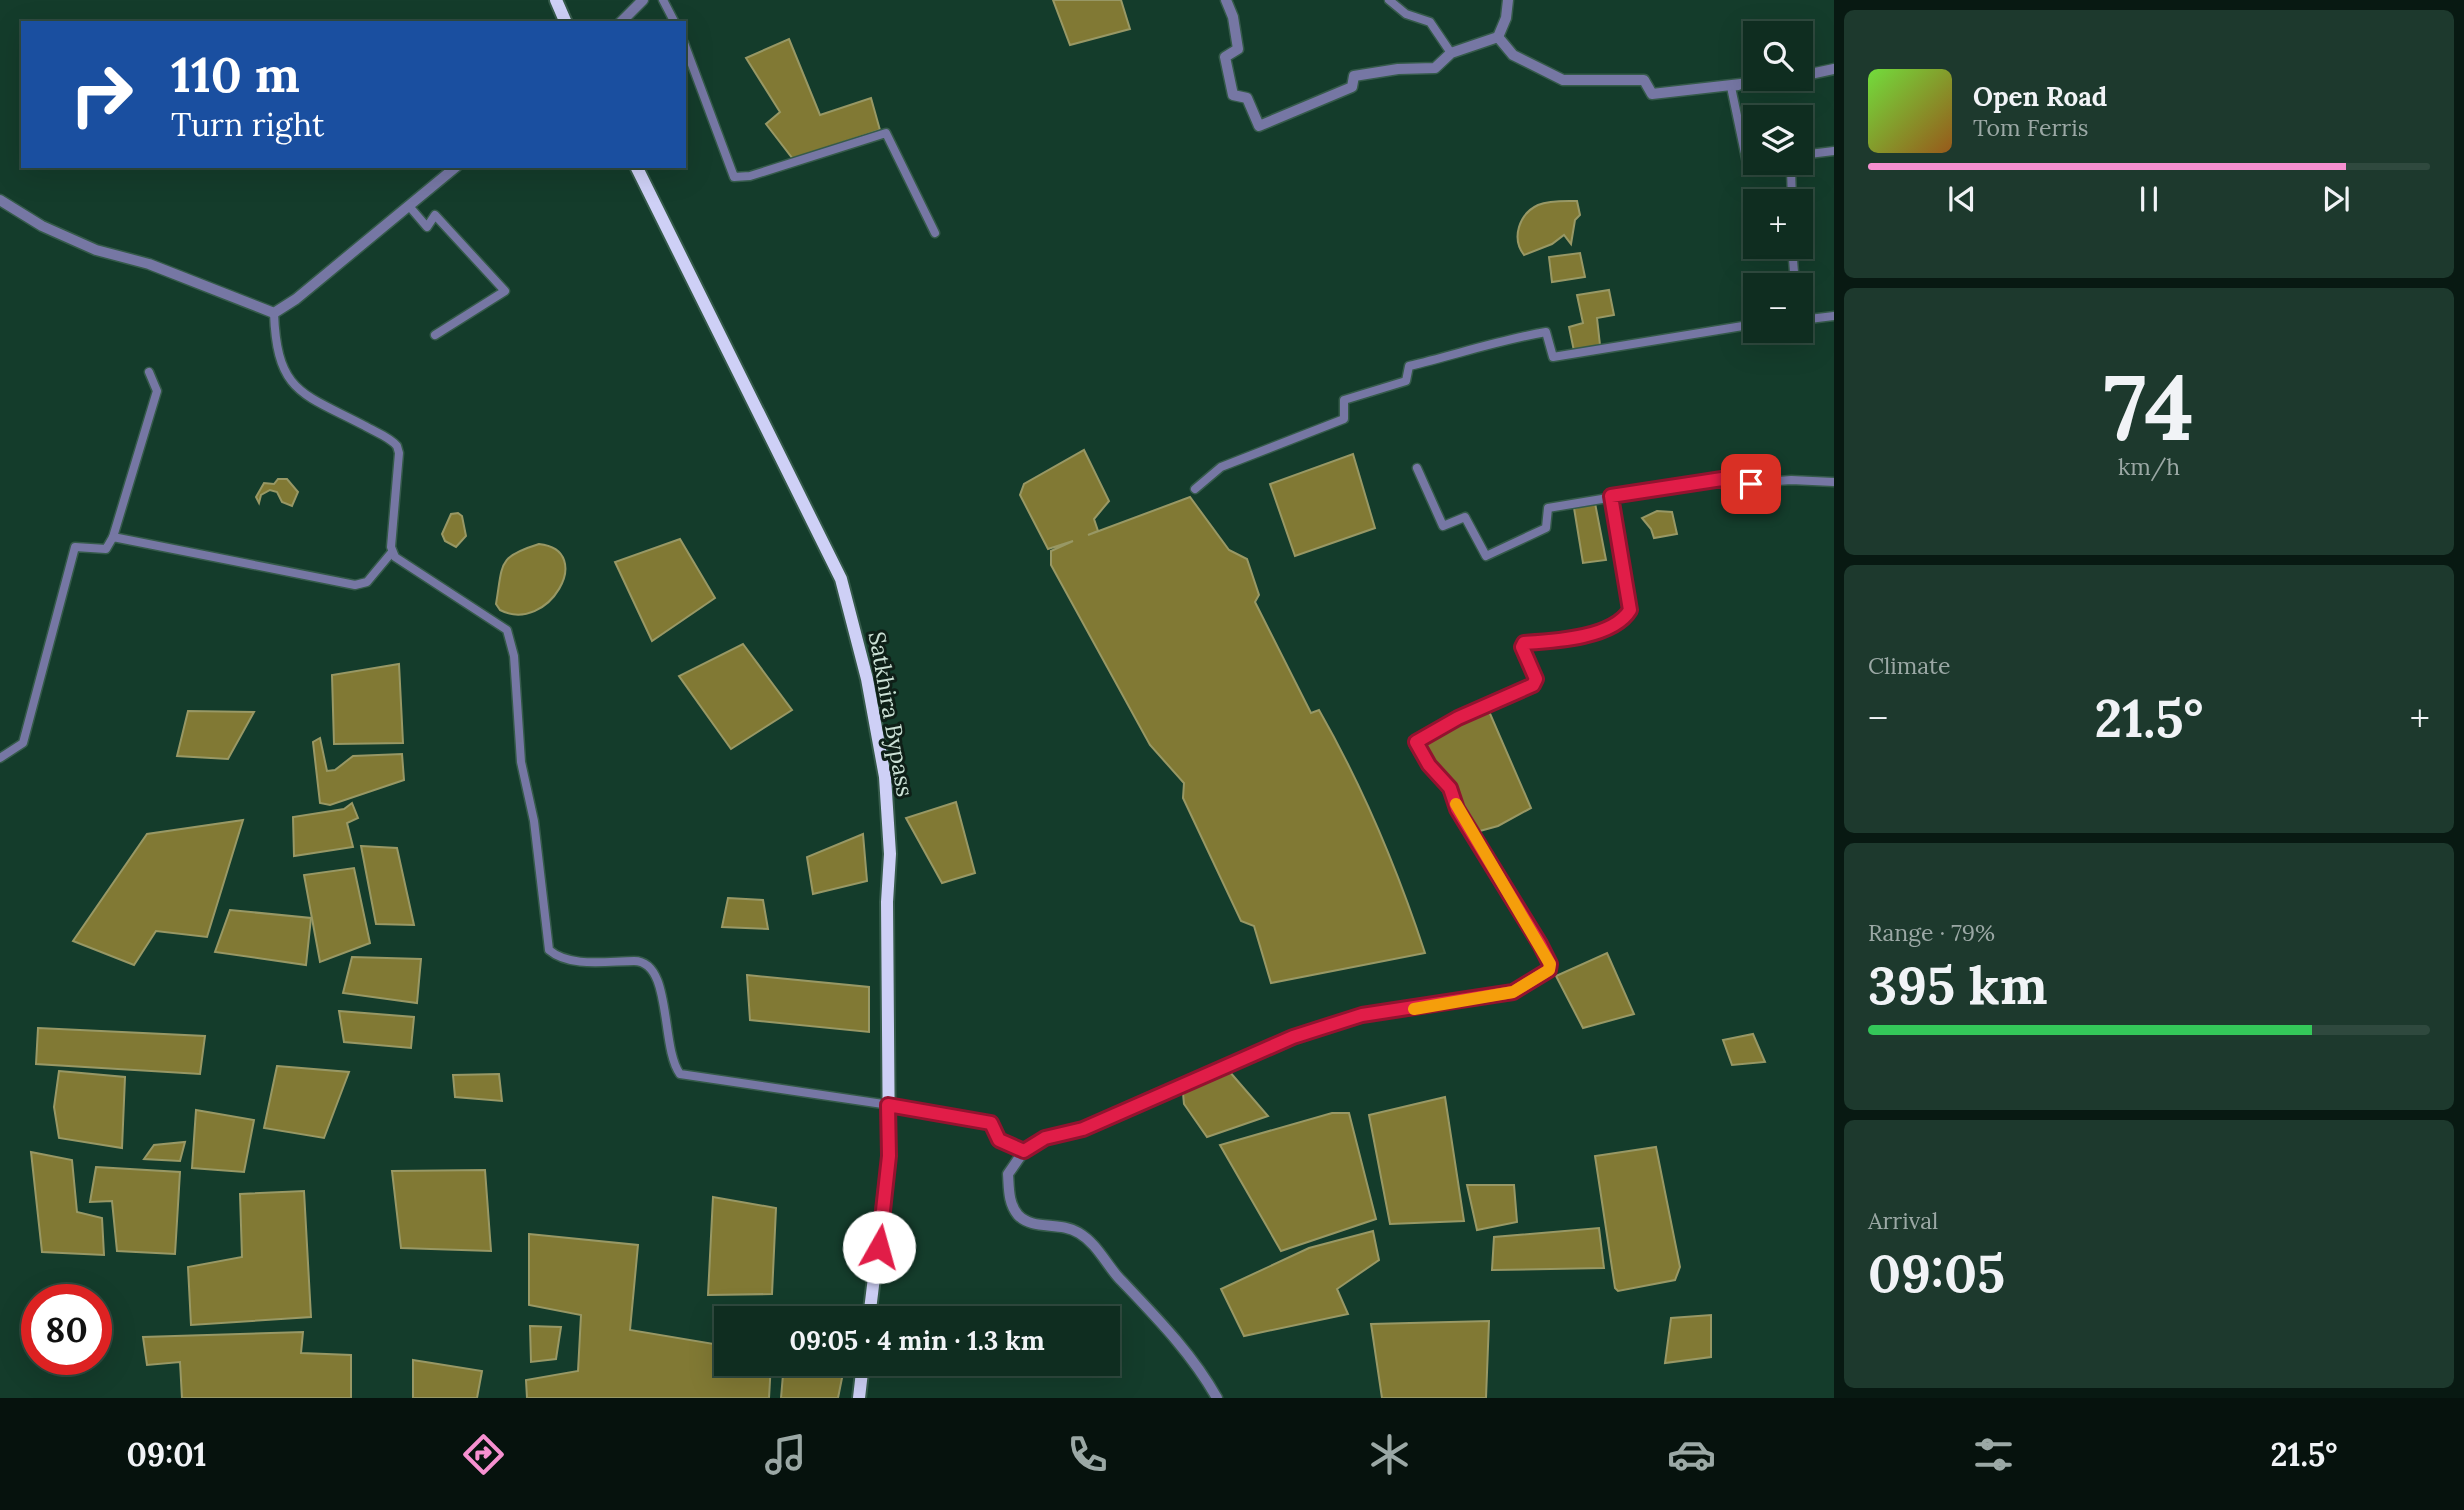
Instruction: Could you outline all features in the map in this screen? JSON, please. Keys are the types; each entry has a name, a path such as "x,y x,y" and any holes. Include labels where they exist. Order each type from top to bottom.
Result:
{"highway":[{"path":"556,0 565,21"},
{"name":"Satkhira Bypass","path":"637,168 841,579 867,679 885,777 890,854 889,1156 870,1306"},
{"path":"859,1398 862,1376"}],"street":[{"path":"622,21 643,0"},
{"path":"663,0 674,21"},
{"path":"1226,0 1233,17 1238,49 1225,57 1233,95 1247,98 1259,126 1352,87 1354,76 1398,69 1435,68 1451,53 1498,37 1506,18 1508,0"},
{"path":"1389,0 1406,14 1430,22 1451,53"},
{"path":"1498,37 1513,55 1563,80 1644,80 1652,94 1743,84"},
{"path":"686,48 734,177 750,176 886,133 935,233"},
{"path":"1813,73 1834,69"},
{"path":"1743,84 1731,87 1743,144"},
{"path":"1813,154 1834,151"},
{"path":"274,313 296,299 455,168"},
{"path":"0,200 42,226 96,250 149,264 274,313"},
{"path":"409,206 427,227 435,215 505,291 435,335"},
{"path":"114,537 355,585 367,582 392,552 397,446 306,395 288,380 280,357 274,313"},
{"path":"1813,319 1834,316"},
{"path":"1195,489 1222,467 1344,419 1344,400 1406,381 1409,366 1474,351 1498,340 1546,332 1553,357 1743,326"},
{"path":"0,758 23,743 75,547 106,549 114,537 156,391 149,373"},
{"path":"1417,468 1443,526 1465,517 1486,556 1546,528 1548,508 1722,479 1730,485 1791,480 1834,482"},
{"path":"1217,1398 1202,1371 1179,1343 1079,1232 1063,1226 1030,1223 1018,1215 1010,1201 1008,1174 1024,1151 1045,1138 1083,1129 1293,1037 1362,1015 1513,992 1549,970 1550,964 1540,944 1457,809 1450,788 1415,745 1458,718 1533,685 1536,679 1522,647 1524,643 1560,641 1613,627 1625,618 1630,610 1611,496"},
{"path":"392,552 404,563 497,621 509,635 522,762 534,821 549,950 557,957 577,961 639,961 653,970 661,986 672,1062 680,1074 991,1123 999,1140 1024,1151"}],"shaded area":[{"path":"1053,0 1121,0 1130,29 1070,45"},
{"path":"789,39 820,115 871,98 880,130 793,159 766,124 780,112 746,58"},
{"path":"1577,201 1580,215 1575,220 1571,244 1564,235 1552,244 1524,255 1518,234 1526,214 1543,203"},
{"path":"1580,253 1585,277 1552,282 1549,257"},
{"path":"1609,290 1614,315 1597,318 1600,345 1574,351 1569,327 1583,323 1577,295"},
{"path":"1084,450 1109,501 1094,519 1098,531 1088,535 1190,497 1229,550 1247,559 1259,595 1255,602 1311,713 1319,710 1350,768 1391,859 1425,953 1271,983 1254,926 1241,921 1183,798 1184,783 1150,745 1051,565 1051,551 1073,541 1048,549 1020,495 1024,484"},
{"path":"1353,454 1375,528 1295,556 1270,484"},
{"path":"278,479 287,479 298,492 292,506 282,502 277,492 270,490 261,495 259,503 256,497 264,483 274,484"},
{"path":"1595,503 1606,560 1583,563 1574,508"},
{"path":"1657,511 1672,512 1677,534 1654,538 1642,518"},
{"path":"458,513 462,516 466,536 456,547 445,541 442,534 451,514"},
{"path":"680,539 715,598 652,641 615,562"},
{"path":"539,544 556,550 564,560 565,574 559,589 549,602 534,611 518,615 500,610 496,604 504,563 516,553"},
{"path":"743,644 792,710 731,749 679,676"},
{"path":"399,664 403,743 334,744 332,675"},
{"path":"1488,709 1531,808 1498,826 1476,832 1460,805 1456,791 1420,744"},
{"path":"188,711 254,712 228,759 177,756"},
{"path":"320,738 327,771 335,770 353,756 402,754 404,780 330,805 320,803 313,742"},
{"path":"956,802 975,873 942,883 906,818"},
{"path":"352,803 358,818 347,823 353,847 294,856 293,817 344,809"},
{"path":"243,820 207,937 156,931 134,965 73,941 147,834"},
{"path":"863,834 867,881 813,894 807,857"},
{"path":"361,846 397,848 414,925 376,924"},
{"path":"354,868 370,943 320,962 304,875"},
{"path":"728,898 763,900 768,929 722,927"},
{"path":"230,910 311,918 306,965 215,952"},
{"path":"1607,953 1634,1014 1583,1028 1556,976"},
{"path":"352,957 421,959 417,1003 343,993"},
{"path":"747,975 869,987 869,1032 750,1020"},
{"path":"339,1011 414,1017 411,1048 344,1042"},
{"path":"38,1028 205,1036 200,1074 36,1064"},
{"path":"1753,1034 1765,1062 1732,1065 1723,1040"},
{"path":"277,1066 349,1072 324,1138 264,1128"},
{"path":"59,1071 125,1077 122,1148 59,1138 54,1107"},
{"path":"1229,1071 1268,1116 1207,1137 1184,1104 1183,1093"},
{"path":"499,1074 502,1101 455,1097 453,1075"},
{"path":"1445,1097 1464,1221 1390,1224 1369,1115"},
{"path":"196,1110 254,1120 244,1172 192,1168"},
{"path":"1332,1113 1349,1113 1376,1219 1281,1251 1220,1145"},
{"path":"185,1142 180,1161 144,1159 154,1145"},
{"path":"1656,1147 1680,1267 1675,1280 1618,1291 1615,1288 1595,1156"},
{"path":"31,1152 72,1160 77,1212 102,1218 104,1255 42,1252"},
{"path":"96,1167 180,1172 175,1254 117,1251 112,1201 90,1202"},
{"path":"485,1170 491,1251 401,1248 392,1171"},
{"path":"1467,1185 1514,1185 1517,1222 1477,1230"},
{"path":"304,1191 311,1317 191,1325 188,1267 242,1257 240,1194"},
{"path":"713,1197 776,1208 772,1294 708,1295"},
{"path":"1599,1228 1604,1268 1492,1270 1494,1237"},
{"path":"1373,1231 1379,1260 1337,1289 1348,1314 1244,1336 1221,1289 1309,1248"},
{"path":"529,1234 638,1245 630,1330 714,1344 714,1376 770,1376 769,1398 527,1398 526,1380 578,1371 581,1315 529,1305"},
{"path":"1711,1315 1711,1357 1665,1363 1671,1318"},
{"path":"1489,1321 1486,1398 1382,1398 1371,1324"},
{"path":"530,1326 561,1327 556,1359 531,1362"},
{"path":"303,1332 301,1353 351,1355 351,1398 182,1398 180,1362 147,1365 143,1337"},
{"path":"413,1360 482,1371 477,1398 413,1398"},
{"path":"783,1376 842,1376 838,1398 781,1398"}],"slow traffic":[{"path":"1414,1009 1513,992 1549,970 1550,964 1529,924 1482,851 1456,804"}],"route":[{"path":"879,1247 889,1156 888,1105 971,1117 991,1123 999,1140 1024,1151 1045,1138 1083,1129 1293,1037 1362,1015 1429,1007 1513,992 1549,970 1550,964 1540,944 1457,809 1450,788 1429,765 1415,745 1416,742 1458,718 1533,685 1536,679 1522,647 1524,643 1560,641 1613,627 1625,618 1630,610 1611,496 1652,493 1722,479 1730,485 1751,484"}]}
